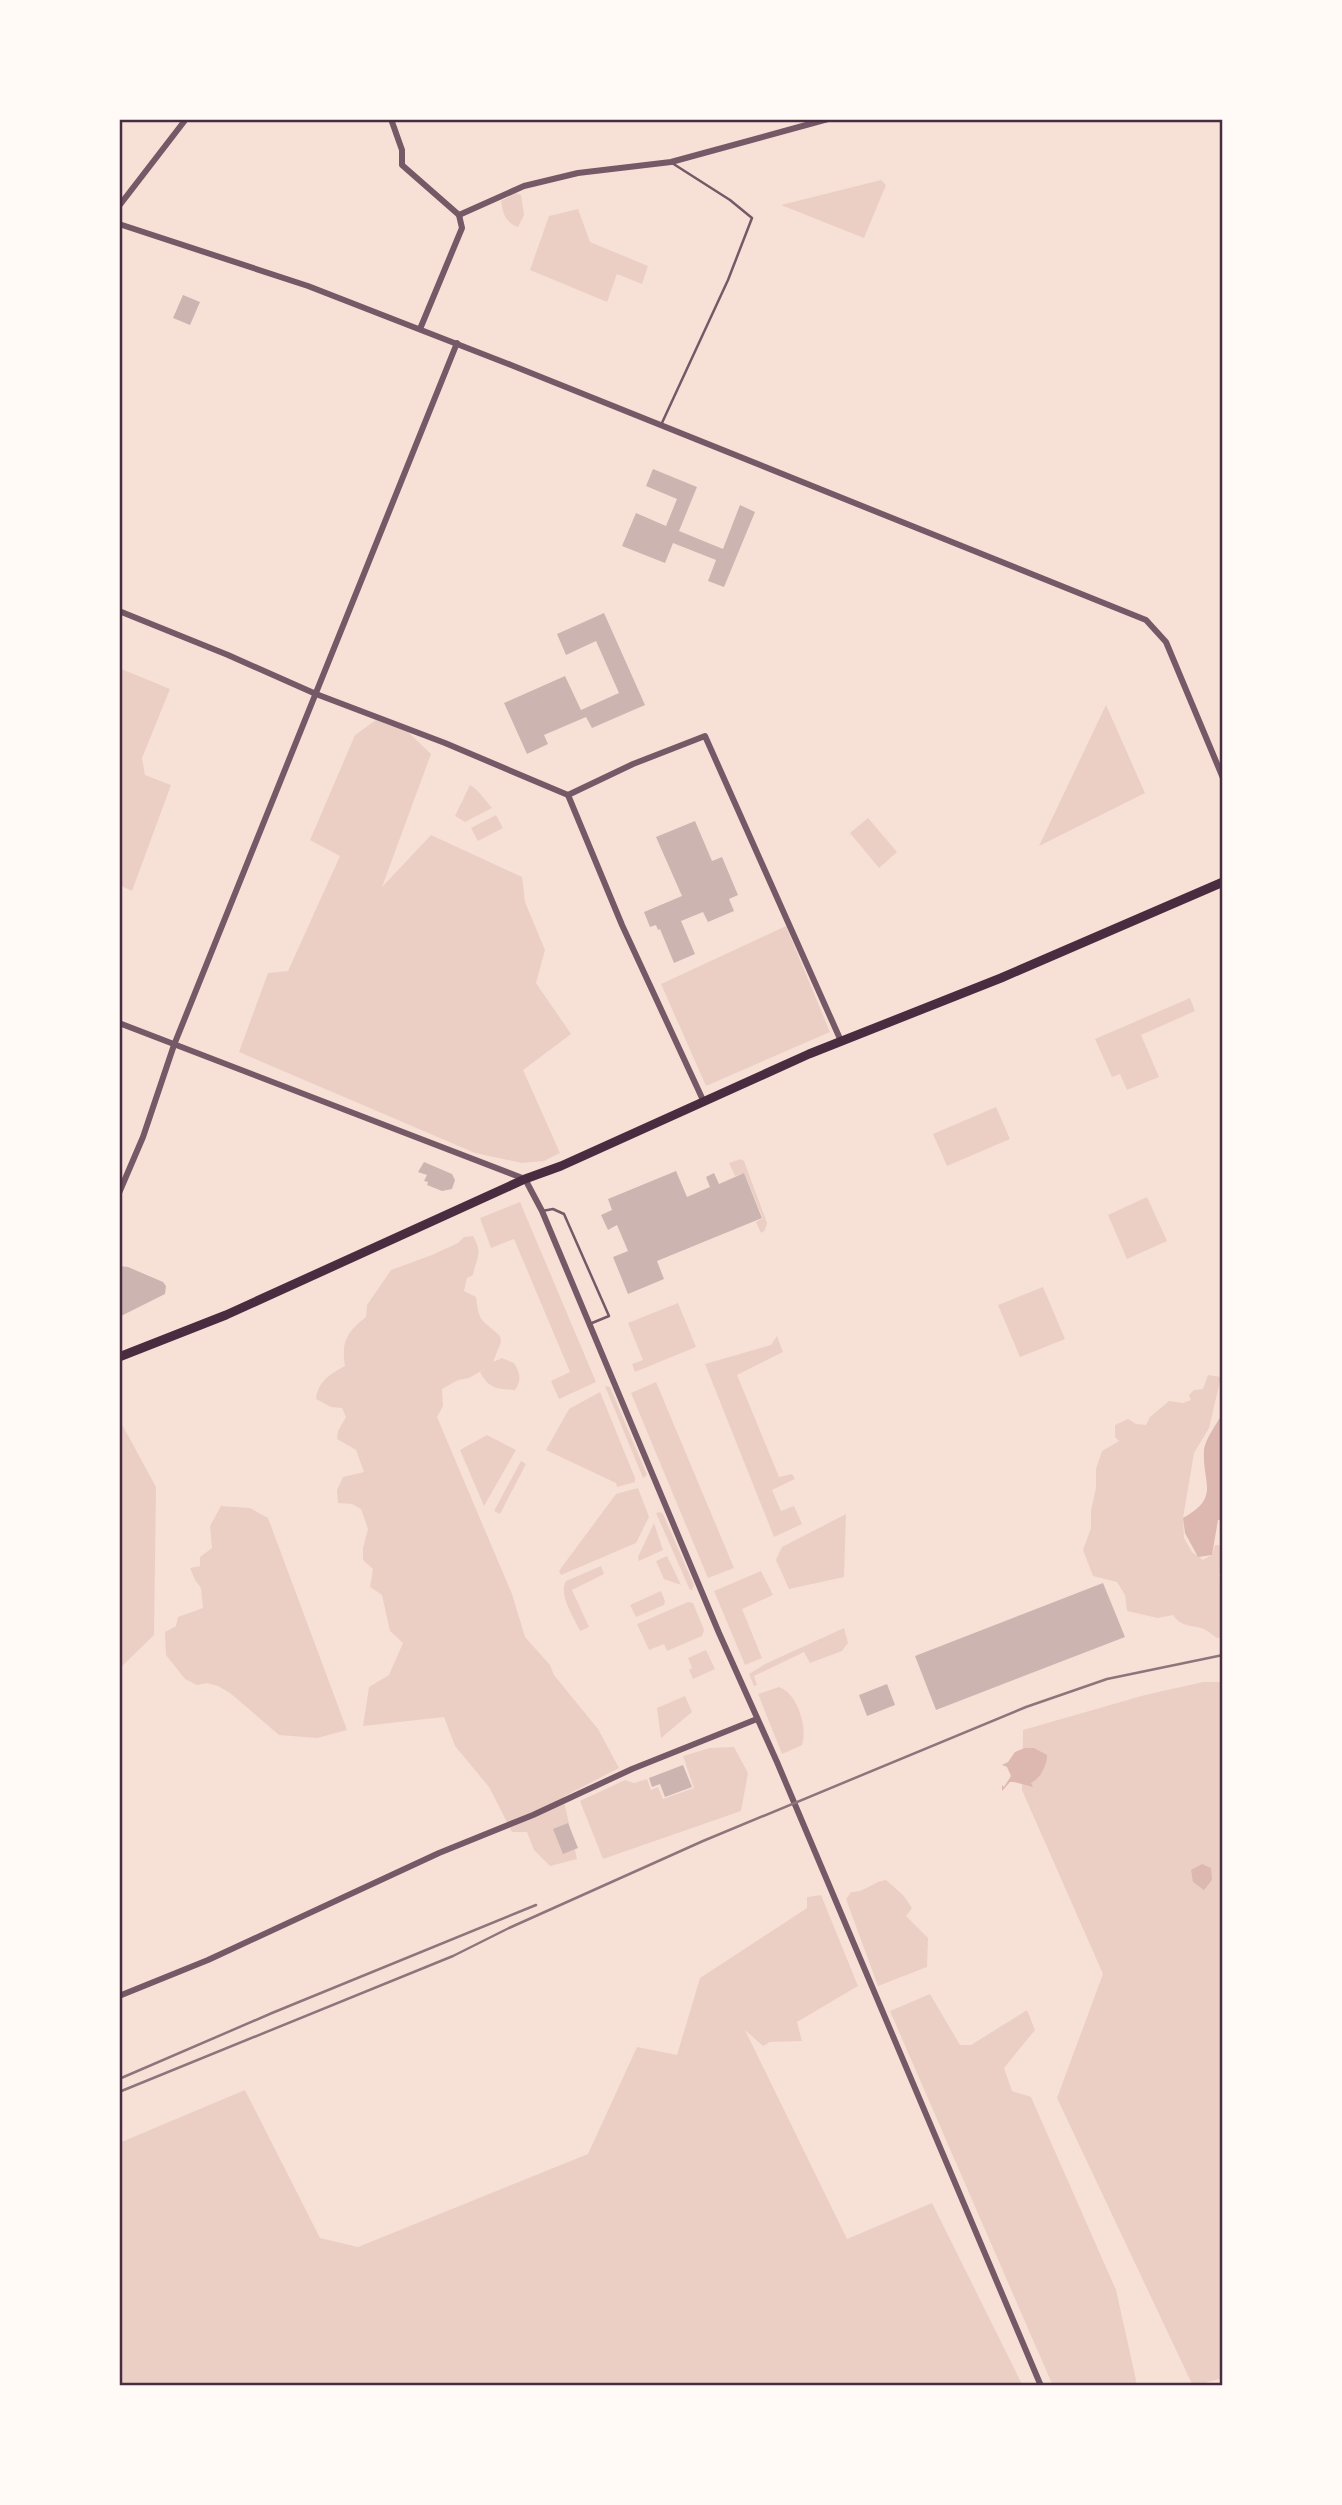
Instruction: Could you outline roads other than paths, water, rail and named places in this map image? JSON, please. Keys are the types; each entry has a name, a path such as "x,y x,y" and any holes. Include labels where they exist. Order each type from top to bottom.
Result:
{"main road":[{"path":"119,1357 226,1315 703,1100 841,1041 1001,978 1223,882"}],"street":[{"path":"119,206 186,119"},
{"path":"390,119 402,150 402,165 459,215 462,228 420,329"},
{"path":"459,215 524,186 578,173 671,162 828,119"},
{"path":"119,223 309,286 457,343 1146,620 1166,642 1223,778"},
{"path":"119,1194 143,1137 174,1045 457,343"},
{"path":"119,611 568,795 622,925 703,1100"},
{"path":"568,795 633,764 705,736 841,1041"},
{"path":"119,1023 525,1179 542,1211 1041,2386"},
{"path":"119,1996 208,1960 439,1853 533,1815 632,1769 757,1719"}],"lane":[{"path":"661,425 728,280 752,218 730,200 671,162"},
{"path":"542,1211 559,1210 564,1214 609,1316 589,1324"}],"railway":[{"path":"119,2092 453,1956 703,1841 1026,1707 1107,1679 1223,1655"},
{"path":"119,2079 536,1905"}]}
